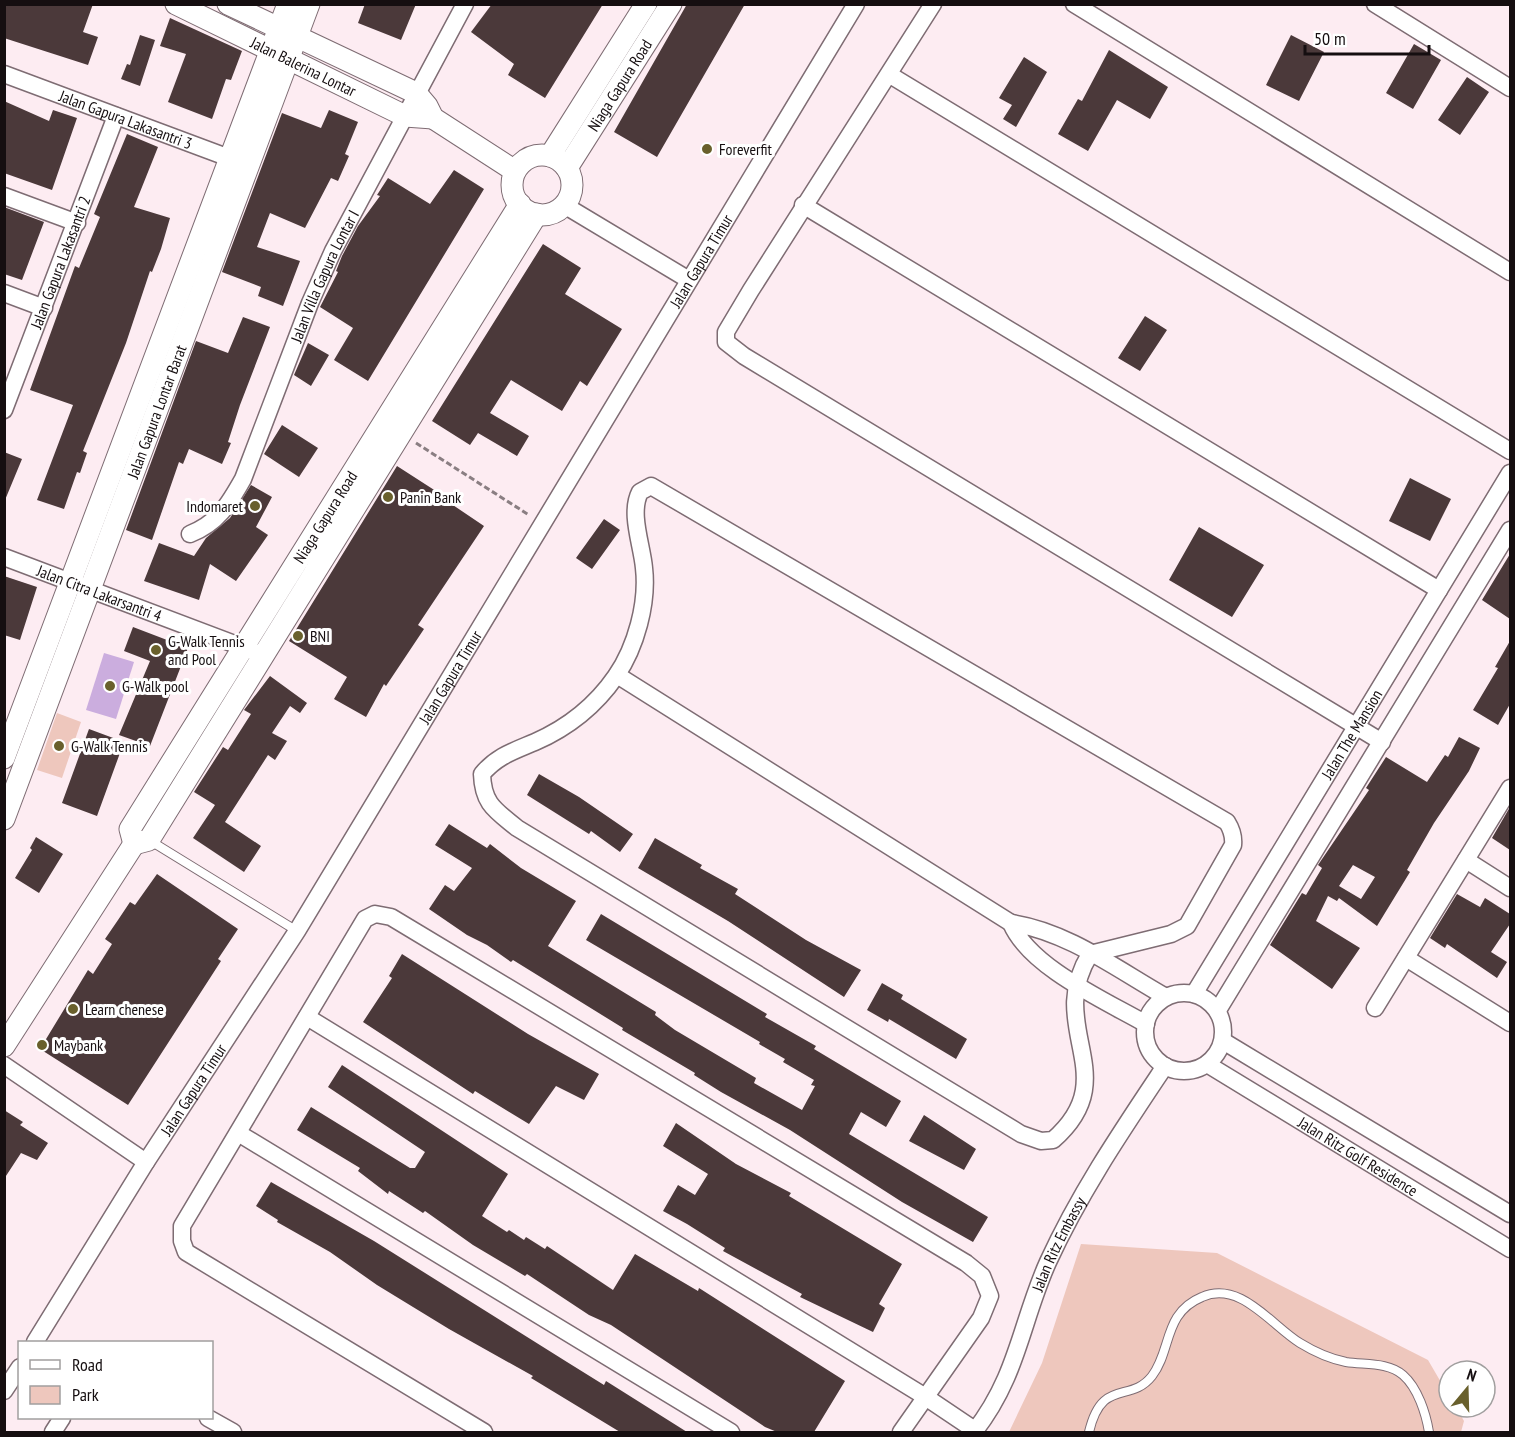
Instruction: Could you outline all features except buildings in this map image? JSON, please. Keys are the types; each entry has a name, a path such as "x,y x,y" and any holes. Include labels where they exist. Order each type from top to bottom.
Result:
{"street":[{"name":"Jalan Balerina Lontar","path":"176,4 405,116 433,118"},
{"name":"Jalan Balerina Lontar","path":"228,4 416,93 433,118 515,171"},
{"name":"Jalan Gapura Lontar Barat","path":"288,4 288,33"},
{"name":"Jalan Gapura Lontar Barat","path":"4,819 91,590 280,54 288,33 309,4"},
{"name":"Niaga Gapura Road","path":"559,162 646,4"},
{"name":"Niaga Gapura Road","path":"559,162 671,4"},
{"path":"933,4 890,75 803,205 726,332 725,338 732,348 1382,742"},
{"path":"1074,4 1510,272"},
{"path":"1376,4 1510,87"},
{"name":"Jalan Gapura Timur","path":"35,1341 146,1162 297,931 852,6"},
{"name":"Jalan Villa Gapura Lontar I","path":"190,534 212,524 230,504 243,479 319,282 462,7"},
{"name":"Jalan Gapura Lakasantri 3","path":"4,74 240,163"},
{"path":"890,75 1510,451"},
{"name":"Jalan Gapura Lakasantri 2","path":"4,410 116,116"},
{"path":"530,157 559,162 572,187 564,205 556,211 528,209 513,188 515,171 530,157"},
{"name":"Jalan Gapura Lontar Barat","path":"4,758 70,582 240,163"},
{"path":"4,196 77,223"},
{"path":"564,205 689,280"},
{"path":"803,205 1439,590"},
{"name":"Niaga Gapura Road","path":"253,651 401,433 528,209"},
{"name":"Niaga Gapura Road","path":"4,1046 137,838 528,209"},
{"path":"4,293 44,308"},
{"name":"Jalan The Mansion","path":"1194,994 1510,473"},
{"path":"651,486 1227,822 1234,836 1233,845 1187,926 1171,934 1090,954 1076,984 1074,1020 1085,1065 1086,1093 1078,1112 1064,1131 1053,1140 1041,1141 1021,1134 517,828 488,803 482,791 482,774 507,752 535,742 573,720 591,705 617,675 637,631 643,601 645,571 635,506 640,492 651,486"},
{"name":"Jalan The Mansion","path":"1218,1011 1510,530"},
{"name":"Jalan Citra Lakarsantri 4","path":"4,557 253,651"},
{"path":"617,675 1011,923 1048,932 1166,997"},
{"path":"1375,1008 1510,788"},
{"path":"1466,860 1510,888"},
{"path":"484,1432 186,1252 182,1241 182,1226 364,919 375,914 391,917 966,1263 982,1276 990,1296 981,1318 924,1396 901,1432"},
{"path":"1011,923 1020,941 1076,984 1146,1024"},
{"path":"1406,958 1510,1023"},
{"path":"1184,992 1194,994 1208,1000 1218,1011 1223,1025 1223,1041 1214,1058 1207,1064 1187,1071 1165,1066 1149,1048 1146,1024 1156,1004 1166,997 1184,992"},
{"path":"307,1017 924,1396 975,1432"},
{"name":"Jalan Ritz Golf Residence","path":"1223,1041 1510,1214"},
{"name":"Jalan Ritz Golf Residence","path":"1207,1064 1510,1249"},
{"path":"4,1065 146,1162"},
{"name":"Jalan Ritz Embassy","path":"975,1432 1012,1369 1047,1263 1093,1175 1165,1066"},
{"path":"238,1133 731,1432"},
{"path":"4,1391 18,1370"},
{"path":"53,1432 61,1419"},
{"path":"210,1419 233,1432"}],"lane":[{"path":"137,838 297,931"},
{"path":"1089,1432 1099,1405 1107,1397 1143,1384 1153,1375 1172,1324 1183,1311 1200,1297 1215,1292 1237,1297 1264,1314 1299,1342 1318,1351 1345,1361 1390,1368 1402,1374 1411,1383 1423,1410 1429,1432"}],"path":[{"path":"401,433 543,524"}],"green space":[{"name":"G-Walk Tennis","path":"57,713 81,722 62,778 37,770"},
{"path":"1081,1244 1217,1253 1428,1360 1437,1375 1437,1419 1463,1419 1464,1421 1461,1432 1009,1432 1042,1363"}],"shaded area":[{"name":"G-Walk pool","path":"104,653 134,662 116,719 86,710"}],"place":[{"name":"Foreverfit","path":"707,149"},
{"name":"Panin Bank","path":"388,497"},
{"name":"Indomaret","path":"255,506"},
{"name":"BNI","path":"298,636"},
{"name":"G-Walk Tennis and Pool","path":"156,650"},
{"name":"G-Walk pool","path":"110,686"},
{"name":"G-Walk Tennis","path":"59,746"},
{"name":"Learn chenese","path":"73,1009"},
{"name":"Maybank","path":"42,1045"}]}
